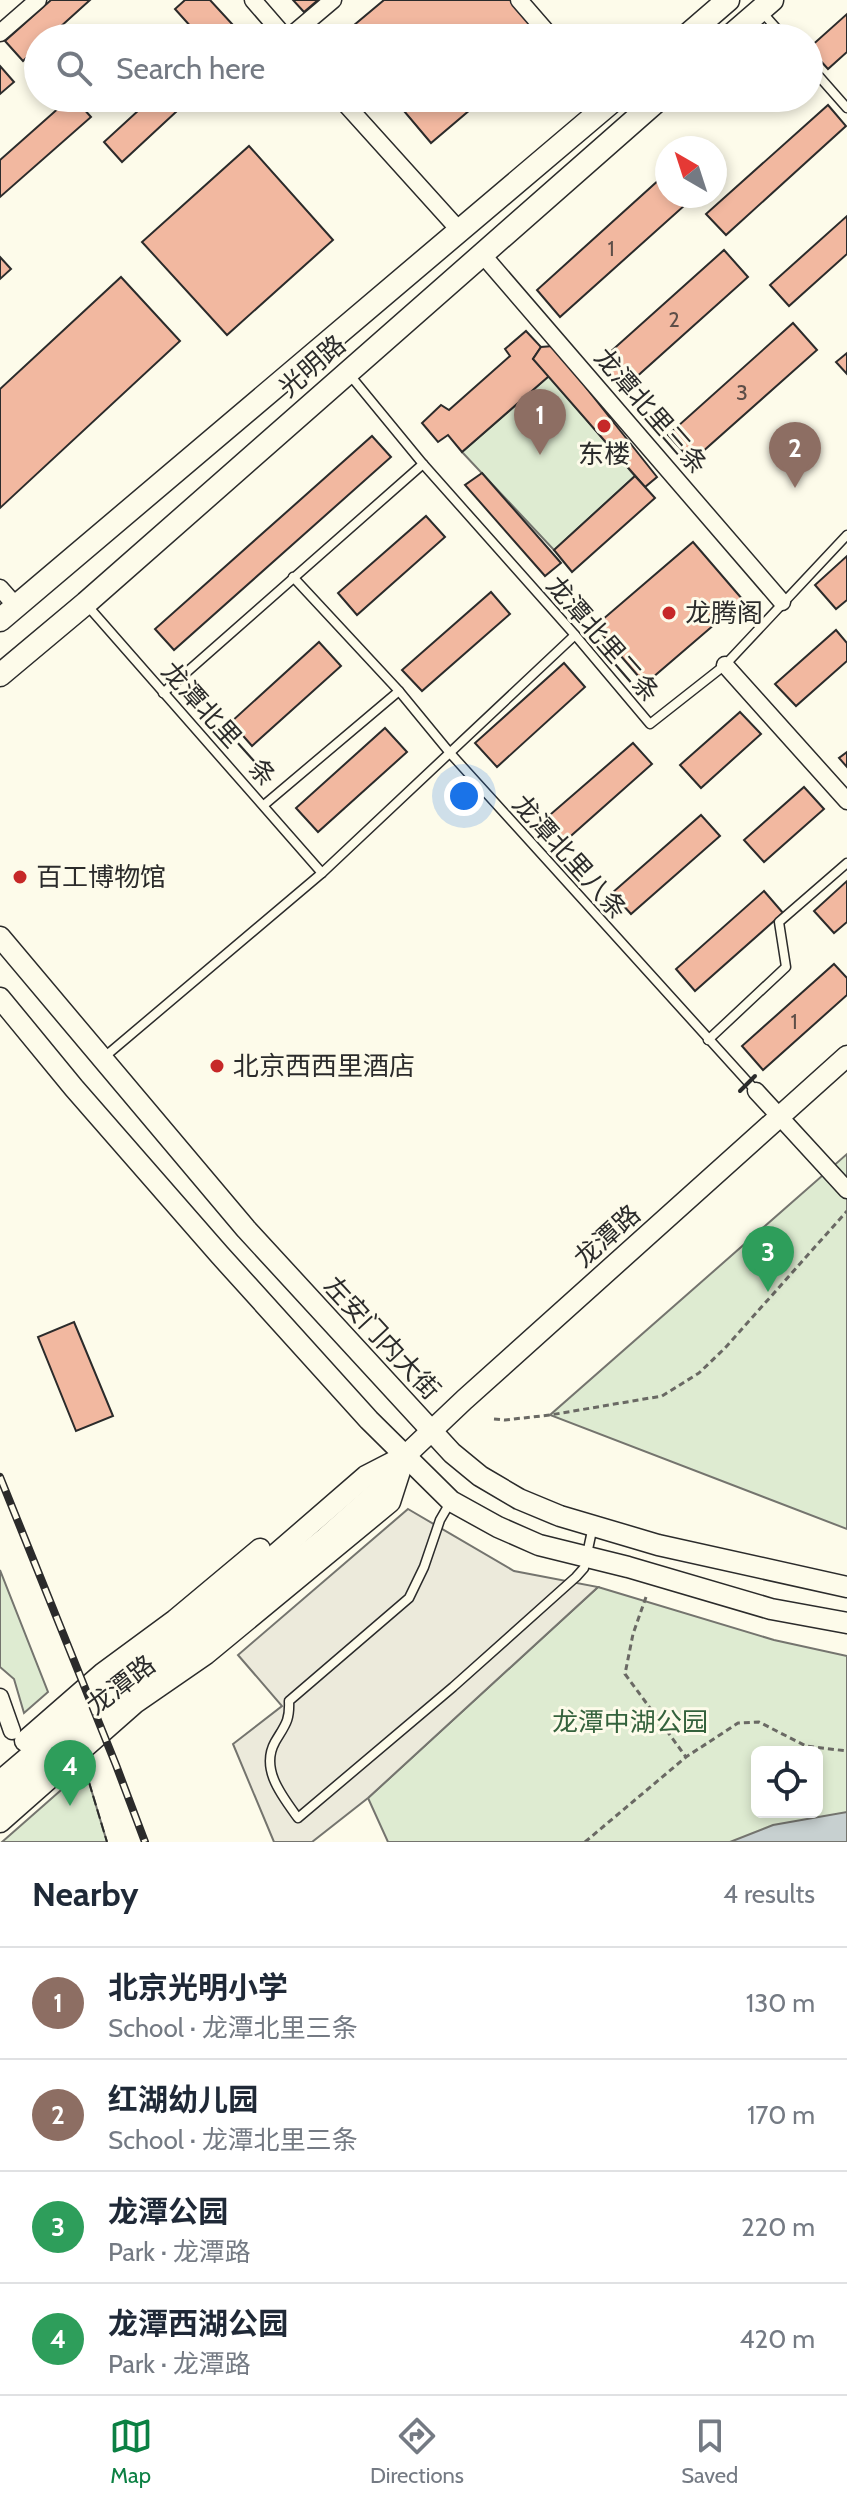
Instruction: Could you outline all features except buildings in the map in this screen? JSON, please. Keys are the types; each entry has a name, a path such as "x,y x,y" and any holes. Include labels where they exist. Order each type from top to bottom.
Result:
{"main road":[{"path":"700,24 728,0"},
{"path":"744,24 766,5"},
{"name":"光明路","path":"8,613 460,231 595,112"},
{"name":"光明路","path":"0,675 644,112"}],"street":[{"path":"0,33 38,0"},
{"path":"253,0 274,24"},
{"path":"304,24 333,0"},
{"path":"519,0 540,24"},
{"path":"353,112 460,231"},
{"name":"龙潭北里三条","path":"482,254 782,602"},
{"path":"0,588 8,613"},
{"path":"725,665 847,801"},
{"name":"左安门内大街","path":"0,937 246,1229 452,1453 480,1476 519,1499 560,1516 658,1545 847,1587"},
{"path":"0,998 219,1254 405,1456 451,1501 539,1545 588,1556 771,1609 847,1623"},
{"name":"龙潭路","path":"0,1800 126,1692 193,1644 325,1538 379,1490 405,1456 432,1430 847,1056"},
{"path":"756,1091 847,1190"},
{"name":"龙潭路","path":"0,1763 103,1673 175,1620 358,1467 405,1456"},
{"name":"龙潭路","path":"0,1781 120,1679 186,1632 366,1476 405,1456"},
{"name":"龙潭路","path":"0,1822 135,1703 206,1654 390,1502 405,1456"},
{"path":"0,1697 12,1731"}],"lane":[{"path":"766,5 777,24"},
{"path":"823,81 847,108"},
{"name":"龙潭北里二条","path":"347,372 423,464 650,724 725,665 847,535"},
{"path":"163,693 423,464"},
{"name":"龙潭北里八条","path":"293,577 399,691 450,753 756,1091"},
{"name":"龙潭北里一条","path":"86,603 322,873"},
{"path":"102,1060 322,873 575,635"},
{"path":"264,805 399,691"},
{"path":"708,1040 786,967 779,922 847,863"},
{"path":"451,1501 440,1520 424,1567 409,1598 289,1701 290,1718 272,1746 269,1771 298,1818 453,1687 576,1577 584,1568 588,1556 593,1525"}],"path":[{"path":"494,1419 550,1415 662,1396 699,1373 725,1348 847,1211"},
{"path":"646,1597 633,1634 625,1674 686,1757"},
{"path":"585,1842 686,1757 738,1723 759,1722 806,1746 847,1751"}],"green space":[{"path":"549,376 635,476 554,550 462,452"},
{"path":"847,1154 847,1529 550,1415"},
{"path":"0,1570 48,1692 24,1713 14,1679 0,1667"},
{"name":"龙潭中湖公园","path":"598,1587 774,1640 847,1656 847,1842 388,1842 368,1798"},
{"path":"85,1769 107,1842 2,1842"}],"shaded area":[{"path":"408,1509 514,1571 598,1587 368,1798 312,1842 274,1842 233,1744 282,1706 238,1655"},
{"path":"847,1812 847,1842 730,1842 773,1825"}],"railway":[{"path":"0,1477 145,1842"}],"fence":[{"path":"85,1769 107,1842"}],"wall":[{"path":"740,1091 755,1076"}],"place":[{"name":"东楼","path":"604,426"},
{"name":"北京光明小学","path":"540,455"},
{"name":"红湖幼儿园","path":"795,488"},
{"name":"龙腾阁","path":"669,613"},
{"name":"百工博物馆","path":"20,877"},
{"name":"北京西西里酒店","path":"217,1066"},
{"name":"龙潭公园","path":"768,1292"},
{"name":"龙潭西湖公园","path":"70,1806"}]}
